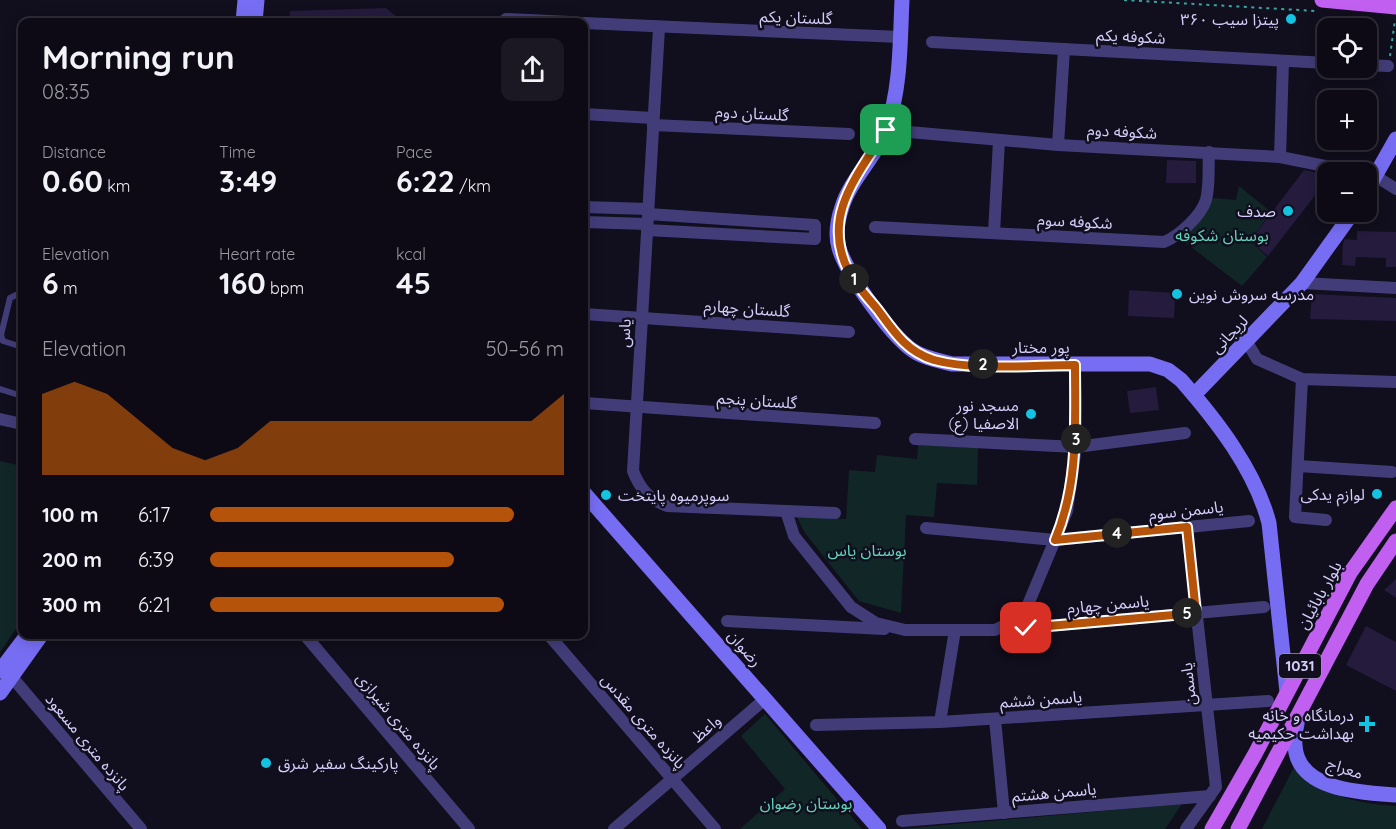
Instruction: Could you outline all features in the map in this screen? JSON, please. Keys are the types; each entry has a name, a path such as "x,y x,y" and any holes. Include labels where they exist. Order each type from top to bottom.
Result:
{"main road":[{"path":"243,18 245,0"},
{"path":"255,18 257,0"},
{"name":"پور مختار","path":"902,0 893,106 886,130 860,171 842,206 837,226 838,246 849,272 900,341 916,353 952,364 1150,364 1168,370 1194,395 1248,470 1262,497 1269,523 1287,692"},
{"path":"1320,6 1392,11"},
{"path":"1377,168 1396,139"},
{"name":"لریجانی","path":"1194,395 1302,283 1346,222"},
{"name":"رضوان","path":"588,498 879,829"},
{"name":"بلوار بابائیان","path":"1212,829 1350,573 1396,508"},
{"name":"1031","path":"1238,829 1367,584 1396,542"},
{"path":"0,693 4,671 25,639"},
{"path":"4,671 37,639"},
{"name":"معراج","path":"1298,717 1294,747 1301,766 1314,778 1334,787 1363,793 1396,795"}],"street":[{"name":"گلستان یکم","path":"588,23 900,37"},
{"name":"یاس","path":"659,28 633,471 645,493 655,501 667,506 835,513"},
{"name":"شکوفه یکم","path":"932,42 1317,63"},
{"path":"1058,145 1064,49"},
{"path":"1280,157 1283,61"},
{"path":"1377,66 1388,66"},
{"name":"گلستان دوم","path":"588,114 849,134"},
{"name":"شکوفه دوم","path":"886,130 999,141 1280,157 1317,164"},
{"path":"994,233 999,141"},
{"name":"شکوفه سوم","path":"875,227 1164,242 1176,238 1206,200 1209,152"},
{"path":"1377,179 1396,189"},
{"path":"588,208 647,220 815,239 815,225 647,220 588,222"},
{"path":"1302,283 1396,288"},
{"name":"گلستان چهارم","path":"588,314 849,332"},
{"path":"1247,342 1257,359 1302,379 1396,382"},
{"path":"727,621 905,630 995,630 1019,618 1027,607 1067,511 1076,447 1075,365"},
{"path":"1302,379 1295,517 1326,520"},
{"name":"گلستان پنجم","path":"588,403 636,409 875,423"},
{"path":"0,419 18,423"},
{"path":"915,440 1076,447 1185,433"},
{"path":"1298,466 1392,472"},
{"path":"786,511 795,536 851,607 876,623 905,630"},
{"name":"یاسمن سوم","path":"926,528 1055,540 1249,521"},
{"name":"یاسمن","path":"1186,829 1216,787 1187,527"},
{"name":"یاسمن چهارم","path":"1026,628 1264,607"},
{"path":"940,722 955,630"},
{"name":"پانزده متری شیرازی","path":"308,639 469,829"},
{"name":"پانزده متری مقدس","path":"552,639 715,829"},
{"name":"پانزده متری مسعود","path":"4,671 141,829"},
{"name":"واعظ","path":"615,829 765,699"},
{"name":"یاسمن ششم","path":"816,725 940,722 1268,701"},
{"path":"995,719 1004,813"},
{"name":"یاسمن هشتم","path":"902,821 1210,796"}],"lane":[{"path":"18,296 10,298 1,335 3,341 18,346"},
{"path":"0,389 18,395"}],"path":[{"path":"1124,0 1320,6"},
{"path":"1388,66 1396,17 1392,11"}],"green space":[{"name":"بوستان شکوفه","path":"1239,186 1271,212 1250,241 1267,257 1242,286 1182,240 1213,198 1236,200"},
{"name":"بوستان یاس","path":"918,445 978,448 977,485 937,483 934,517 906,515 901,613 859,601 805,533 797,517 846,519 849,470 875,472 877,455 917,459"},
{"path":"0,461 18,465 18,626 0,652"},
{"name":"بوستان رضوان","path":"765,714 862,829 740,829 785,789 741,736"},
{"path":"1294,767 1317,785 1341,796 1366,803 1396,806 1396,829 1262,829"},
{"path":"1182,804 1165,829 900,829"}],"building":[{"path":"386,8 398,18 289,18 290,11"},
{"path":"1167,160 1196,161 1196,183 1166,183"},
{"name":"صدف","path":"1304,170 1317,173 1317,193 1268,256 1250,241"},
{"path":"1357,231 1396,232 1396,267 1386,267 1386,258 1356,257 1355,266 1342,265 1343,243 1345,239 1357,240"},
{"name":"مدرسه سروش نوین","path":"1129,290 1175,293 1174,318 1128,316"},
{"path":"1312,294 1396,298 1396,321 1310,319"},
{"path":"1156,387 1159,410 1130,413 1127,391"},
{"path":"1396,579 1396,598 1384,590"},
{"path":"1366,626 1396,642 1396,691 1346,665"}],"place":[{"name":"پیتزا سیب ٣۶٠","path":"1291,19"},
{"name":"صدف","path":"1288,211"},
{"name":"مدرسه سروش نوین","path":"1177,294"},
{"name":"مسجد نور الاصفیا (ع)","path":"1031,414"},
{"name":"لوازم یدکی","path":"1377,494"},
{"name":"سوپرمیوه پایتخت","path":"606,495"},
{"name":"درمانگاه و خانه بهداشت حکیمیه","path":"1367,724"},
{"name":"پارکینگ سفیر شرق","path":"266,763"}],"route":[{"path":"886,130 860,171 842,206 837,226 838,246 849,272 900,341 916,353 952,364 1075,365 1076,447 1073,476 1067,511 1055,540 1187,527 1196,613 1026,628"}]}
